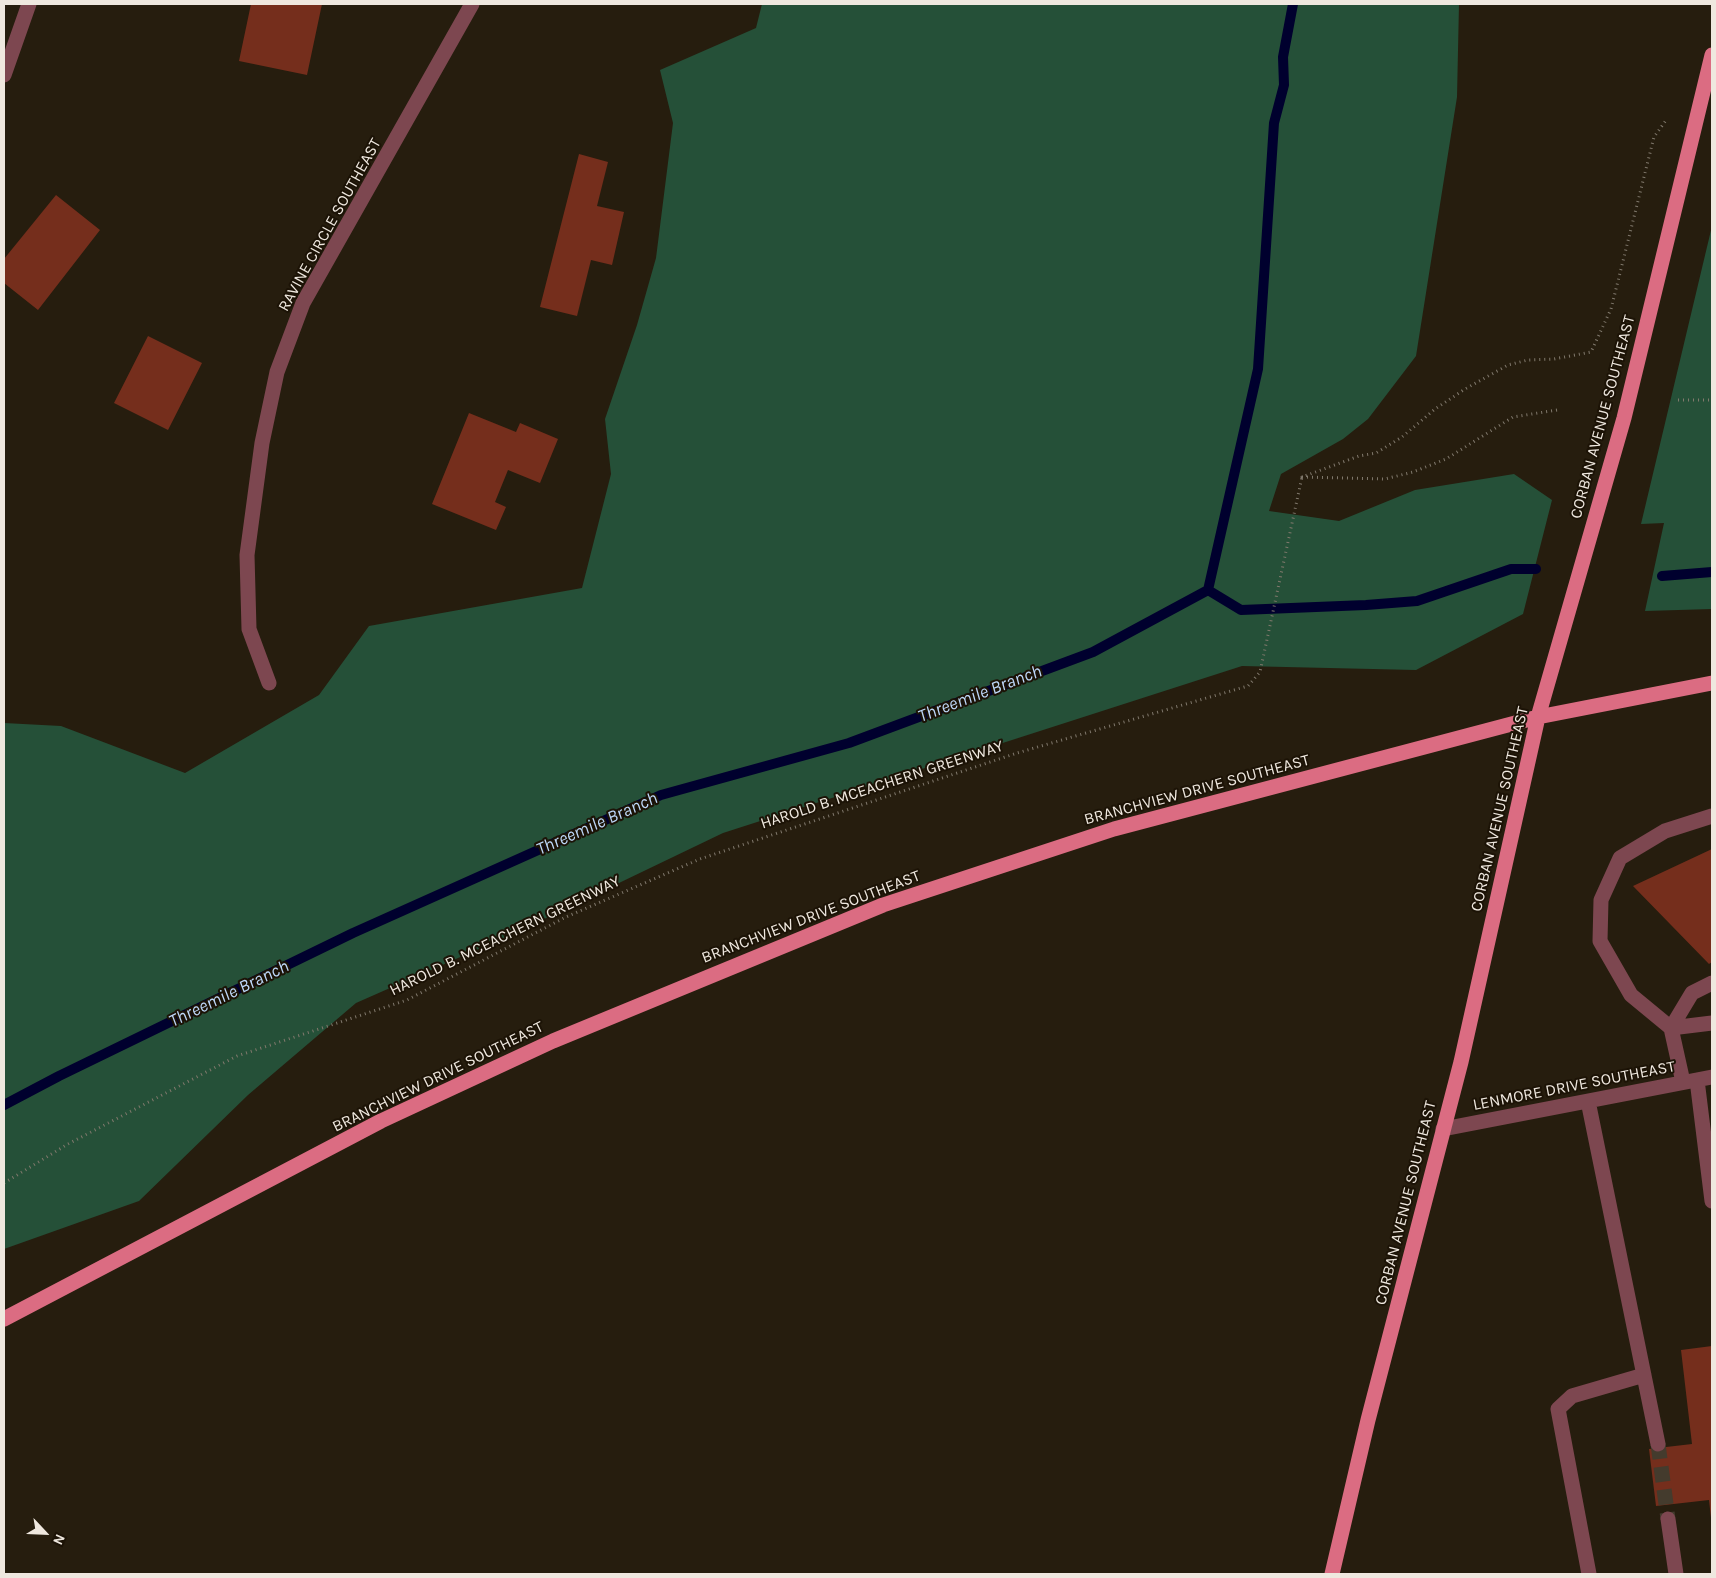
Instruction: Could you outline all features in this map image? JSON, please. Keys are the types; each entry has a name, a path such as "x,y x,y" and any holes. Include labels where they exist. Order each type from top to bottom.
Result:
{"main road":[{"name":"CORBAN AVENUE SOUTHEAST","path":"1332,1574 1368,1420 1461,1062 1538,717 1624,418 1712,55"},
{"name":"BRANCHVIEW DRIVE SOUTHEAST","path":"4,1319 390,1117 553,1041 883,905 1114,829 1538,717 1712,683"}],"street":[{"path":"4,75 29,4"},
{"name":"RAVINE CIRCLE SOUTHEAST","path":"269,683 249,629 247,554 262,443 277,372 303,303 472,4"},
{"path":"1712,816 1665,831 1620,858 1601,900 1600,942 1631,994 1671,1028 1698,1080 1712,1201"},
{"path":"1671,1028 1692,993 1712,983"},
{"path":"1671,1028 1712,1023"},
{"name":"LENMORE DRIVE SOUTHEAST","path":"1443,1129 1698,1080"},
{"path":"1588,1101 1658,1444"},
{"path":"1588,1574 1558,1409 1572,1396 1644,1375"},
{"path":"1668,1519 1676,1574"}],"path":[{"path":"1302,477 1359,456 1376,453 1402,437 1435,409 1465,389 1508,365 1528,360 1554,359 1591,352 1611,309 1654,137 1667,119"},
{"path":"1678,400 1712,400"},
{"path":"1302,477 1385,479 1413,472 1446,459 1513,417 1558,410"},
{"name":"HAROLD B. MCEACHERN GREENWAY","path":"4,1183 68,1144 237,1056 407,1000 566,917 700,859 1017,753 1248,686 1260,672 1302,477"}],"green space":[{"path":"762,4 1459,4 1457,97 1416,356 1368,419 1343,439 1281,474 1269,511 1339,521 1415,490 1514,474 1552,500 1523,614 1416,670 1242,666 723,833 517,932 356,1003 248,1095 139,1201 4,1249 4,723 61,726 185,773 319,695 369,626 582,588 611,474 605,419 637,325 656,258 673,123 660,70 756,28"},
{"path":"1712,226 1712,609 1645,611 1664,523 1641,524"}],"building":[{"path":"251,4 322,4 307,75 239,61"},
{"path":"579,154 608,162 597,206 624,212 612,265 591,260 577,316 540,307"},
{"path":"56,195 100,230 38,310 4,283 4,259"},
{"path":"148,336 202,363 168,430 114,403"},
{"path":"469,413 516,432 520,423 558,439 540,483 508,470 495,502 506,507 496,530 432,504"},
{"path":"1712,849 1712,962 1709,964 1633,886"},
{"path":"1712,1346 1711,1518 1709,1500 1656,1506 1649,1449 1692,1444 1681,1350"}],"waterway":[{"path":"1208,590 1258,369 1274,123 1284,85 1283,57 1293,4"},
{"path":"1208,590 1241,610 1366,605 1417,601 1511,569 1536,569"},
{"name":"Threemile Branch","path":"1662,576 1712,572"},
{"name":"Threemile Branch","path":"4,1105 59,1076 353,933 661,795 849,743 1093,652 1208,590"}],"tunnel":[{"path":"1658,1444 1668,1519"}]}
